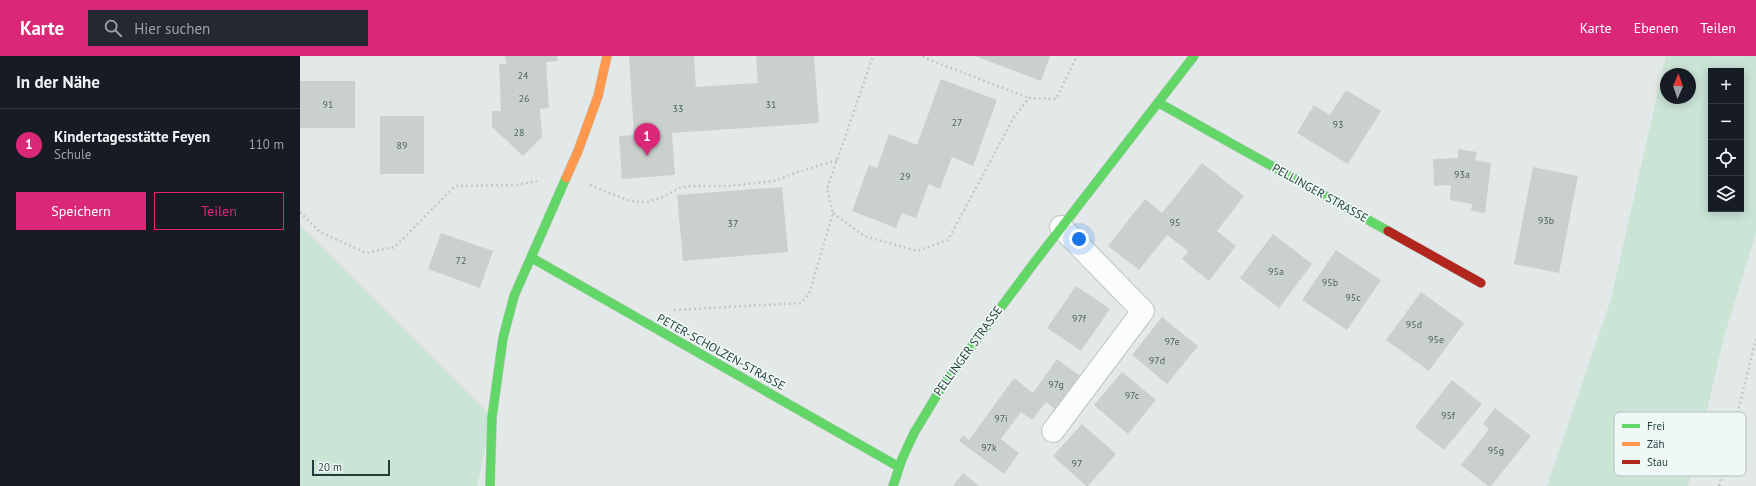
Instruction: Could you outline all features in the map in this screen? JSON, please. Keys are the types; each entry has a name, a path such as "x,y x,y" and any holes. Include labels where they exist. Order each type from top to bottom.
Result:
{"street":[{"path":"490,486 492,417 503,338 514,296 568,175 598,96 607,56"},
{"name":"PELLINGER STRASSE","path":"893,486 899,466 924,414 941,386 1061,227 1194,56"},
{"name":"PELLINGER STRASSE","path":"1158,103 1481,283"},
{"path":"1053,431 1143,311 1061,227"},
{"name":"PETER-SCHOLZEN-STRASSE","path":"532,258 899,466"}],"path":[{"path":"674,310 801,303 809,294 833,213 827,189 873,56"},
{"path":"924,56 925,58 1029,98 1056,100 1076,56"},
{"path":"833,213 864,236 917,251 948,240 1014,117 1029,98"},
{"path":"300,212 320,232 366,253 395,248 455,186 516,185 568,175 616,196 630,200 647,202 663,197 679,188 685,187 729,186 774,181 837,160"},
{"path":"1738,412 1756,339"},
{"path":"1719,486 1722,476"}],"green space":[{"path":"1666,56 1756,56 1756,233 1724,337 1707,412 1614,412 1614,476 1691,476 1688,486 1547,486 1611,299 1660,83 1660,104 1696,104 1696,68 1663,68"},
{"path":"300,225 492,417 477,486 300,486"}],"building":[{"path":"505,56 557,56 558,61 546,62 549,108 540,109 542,137 523,156 492,127 492,111 501,111 499,64 506,64"},
{"path":"629,56 694,56 696,87 758,83 756,56 814,56 819,123 672,133 675,175 622,179 619,136 634,135"},
{"path":"975,56 1050,56 1041,81"},
{"path":"941,79 997,100 973,166 952,157 940,189 929,184 916,218 902,213 896,228 852,211 869,165 877,168 889,134 917,145"},
{"path":"300,81 355,81 355,128 300,128"},
{"path":"1346,90 1381,111 1348,164 1297,133 1314,105 1330,115"},
{"path":"380,116 424,116 424,174 380,174"},
{"path":"1458,149 1477,152 1475,160 1491,163 1485,213 1471,211 1472,204 1450,200 1451,185 1434,186 1433,159 1458,158"},
{"path":"1202,163 1244,196 1217,231 1236,246 1209,281 1182,259 1188,251 1167,235 1139,270 1108,246 1145,199 1162,213"},
{"path":"1533,167 1578,176 1559,273 1514,264"},
{"path":"782,187 788,252 683,261 677,195"},
{"path":"441,233 493,251 480,288 428,269"},
{"path":"1273,234 1312,264 1279,308 1240,278"},
{"path":"1336,250 1381,280 1347,330 1302,300"},
{"path":"1076,286 1110,309 1081,351 1047,328"},
{"path":"1421,292 1464,323 1429,371 1386,340"},
{"path":"1162,317 1198,346 1167,384 1132,355"},
{"path":"1057,359 1080,376 1055,409 1046,402 1032,420 1021,412 1001,439 1019,453 1004,474 959,441 963,435 969,440 1014,378 1033,393"},
{"path":"1122,372 1156,400 1128,434 1094,405"},
{"path":"1452,380 1482,404 1444,450 1415,427"},
{"path":"1495,408 1531,436 1491,486 1488,486 1461,465 1489,429 1483,424"},
{"path":"1082,424 1116,454 1088,486 1086,486 1053,456"},
{"path":"963,473 979,486 953,486"}],"traffic: fast":[{"path":"893,486 902,459 914,433 943,385 1034,263 1194,56"},
{"path":"1159,103 1388,231"},
{"path":"490,486 492,417 503,338 514,296 566,178"},
{"path":"532,258 899,467"}],"traffic: slow":[{"path":"566,178 578,151 598,96 607,56"}],"traffic: jam":[{"path":"1388,231 1481,283"}],"place":[{"name":"Kindertagesstätte Feyen","path":"647,156"}]}
